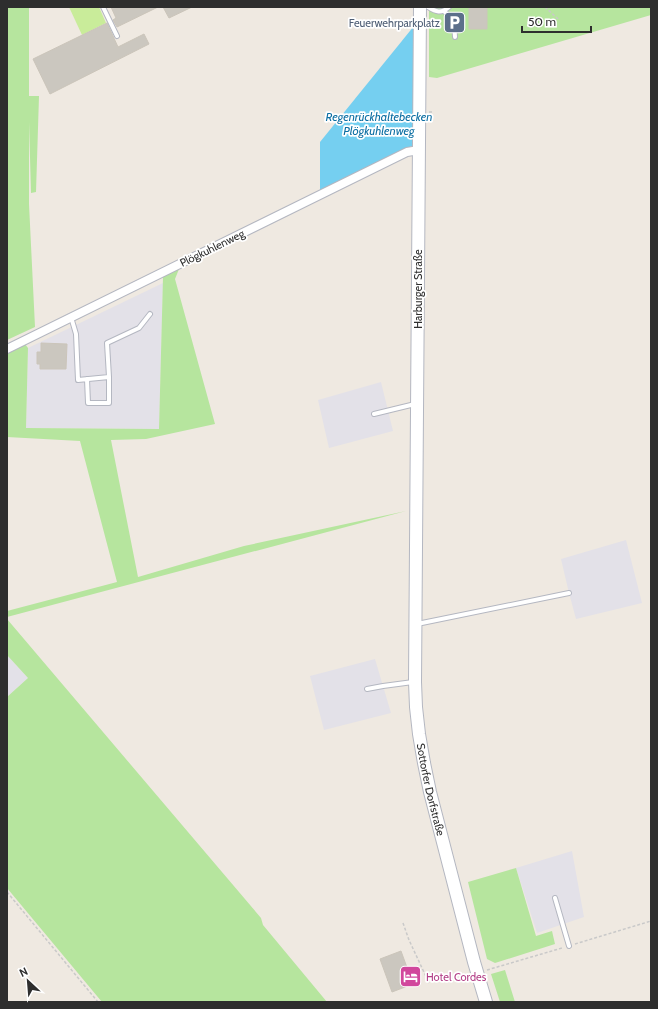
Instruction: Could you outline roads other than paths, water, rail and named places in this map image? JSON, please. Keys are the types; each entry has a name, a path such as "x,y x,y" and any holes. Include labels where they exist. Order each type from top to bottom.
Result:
{"street":[{"name":"Harburger Straße","path":"416,572 420,7"},
{"name":"Plögkuhlenweg","path":"7,349 407,152 419,150"},
{"name":"Sottorfer Dorfstraße","path":"416,572 416,707 418,727 430,792 474,962 486,1002"}],"lane":[{"path":"103,7 117,36"},
{"path":"428,7 436,12 444,11 449,7"},
{"path":"444,11 454,20 454,37"},
{"path":"87,379 88,403 109,403 107,343 139,328 150,314"},
{"path":"71,317 76,334 78,380 109,377"},
{"path":"374,414 418,404"},
{"path":"416,624 569,593"},
{"path":"367,689 416,682"},
{"path":"555,898 569,946"}],"water":[{"name":"Regenrückhaltebecken Plögkuhlenweg","path":"414,26 414,145 320,192 320,142"}],"place":[{"name":"Feuerwehrparkplatz","path":"455,23"},
{"name":"Hotel Cordes","path":"410,977"}]}
